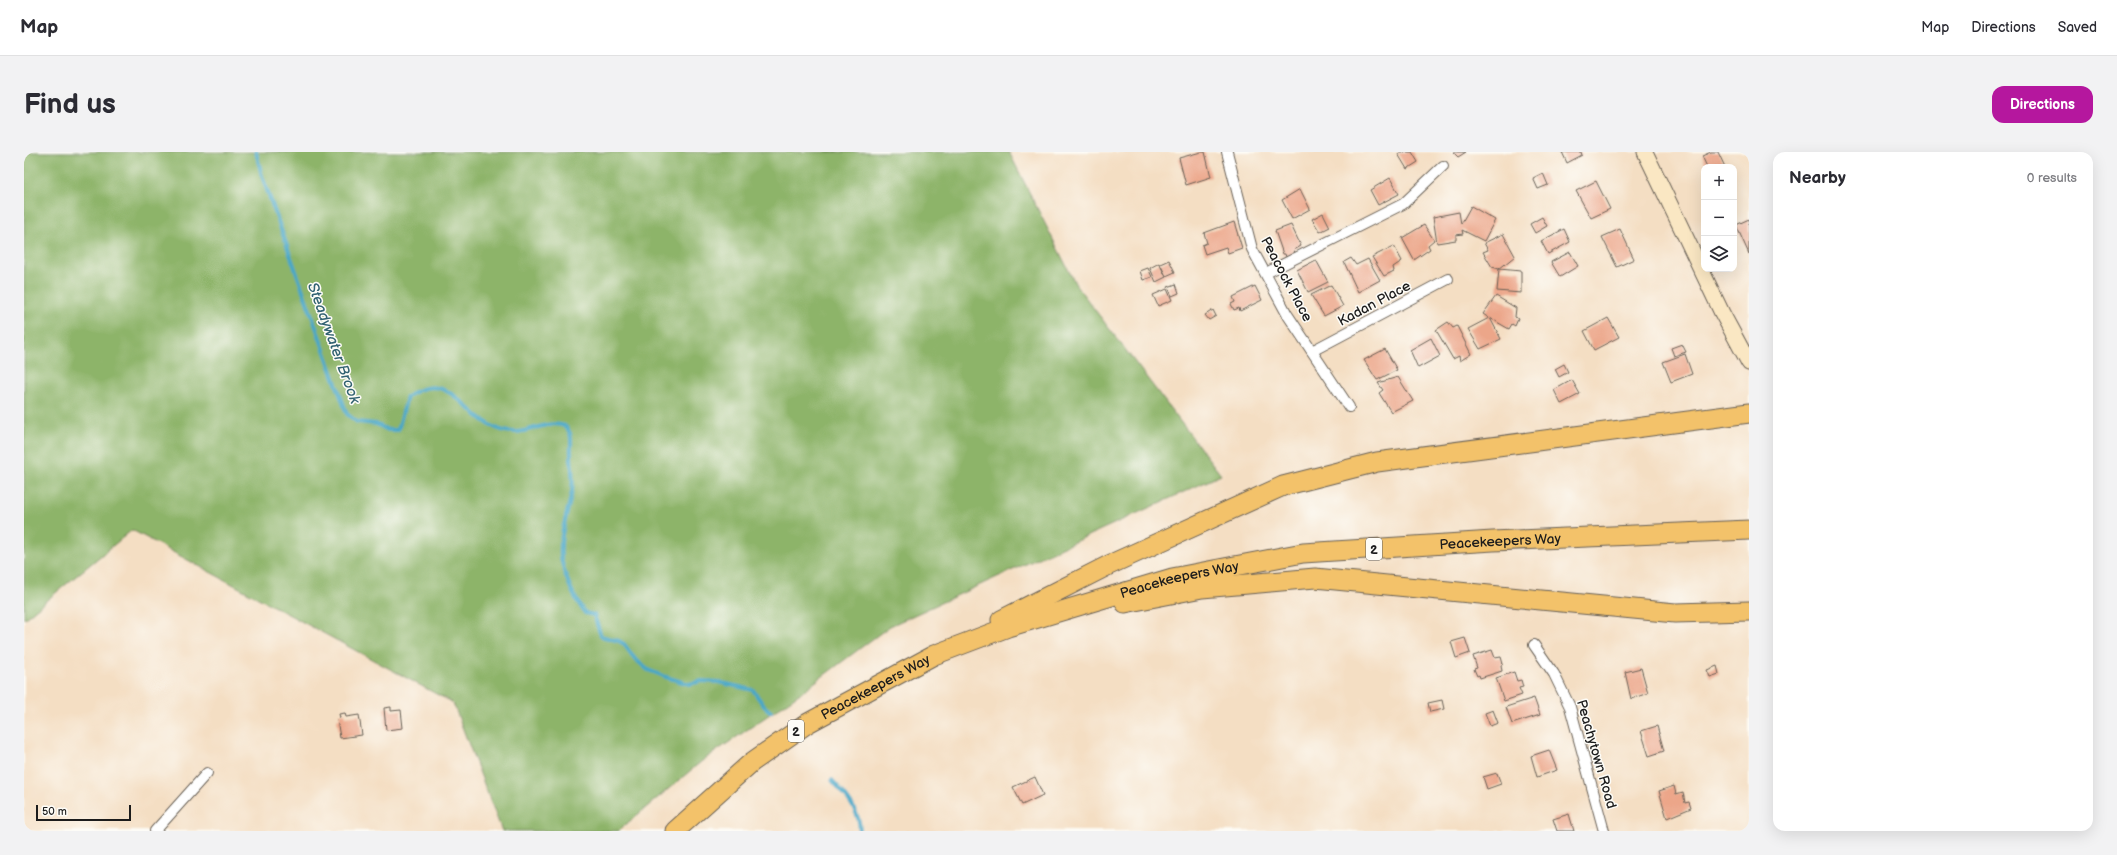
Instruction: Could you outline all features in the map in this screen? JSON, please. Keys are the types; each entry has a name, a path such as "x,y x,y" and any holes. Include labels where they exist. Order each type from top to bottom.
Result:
{"highway":[{"path":"934,654 1109,564 1283,486 1377,462 1749,413"},
{"name":"Peacekeepers Way","path":"675,831 752,762 808,723 934,654 1008,627 1172,578 1303,553 1493,541 1749,530"},
{"path":"1008,627 1202,588 1315,578 1675,613 1749,611"}],"main road":[{"path":"1645,152 1722,313 1749,363"}],"street":[{"name":"Peacock Place","path":"1227,152 1252,249 1288,314 1349,407"},
{"path":"1266,273 1403,204 1443,166"},
{"name":"Kadan Place","path":"1312,351 1448,279"},
{"name":"Peachytown Road","path":"1534,645 1557,679 1570,708 1604,831"},
{"path":"155,831 207,773"}],"green space":[{"path":"24,152 1009,152 1076,285 1221,475 890,626 799,694 702,761 618,831 502,831 453,703 132,530 24,619"}],"building":[{"path":"1205,152 1211,177 1186,185 1179,158"},
{"path":"1401,152 1412,152 1418,162 1407,169 1398,154"},
{"path":"1453,152 1466,152 1458,157"},
{"path":"1562,152 1581,152 1582,155 1567,163"},
{"path":"1711,152 1718,152 1724,164 1706,164 1702,156"},
{"path":"1543,173 1548,185 1538,189 1533,178"},
{"path":"1390,178 1399,194 1378,205 1370,190"},
{"path":"1596,181 1610,209 1591,218 1576,191"},
{"path":"1300,189 1310,209 1292,219 1282,200"},
{"path":"1471,206 1495,220 1484,241 1462,230 1463,234 1456,235 1456,240 1437,243 1433,217 1459,212 1461,224"},
{"path":"1323,213 1330,227 1320,232 1312,219"},
{"path":"1542,217 1547,226 1535,233 1530,224"},
{"path":"1749,219 1749,254 1737,227 1737,225"},
{"path":"1234,222 1242,248 1228,253 1226,247 1205,254 1202,245 1207,243 1204,233"},
{"path":"1291,225 1301,246 1294,250 1295,253 1286,257 1285,254 1283,254 1275,231"},
{"path":"1424,225 1434,240 1428,245 1430,249 1414,260 1402,238"},
{"path":"1564,229 1570,242 1548,254 1541,241"},
{"path":"1620,229 1634,259 1617,267 1602,237"},
{"path":"1503,234 1515,256 1499,269 1492,267 1483,252 1488,250 1484,243"},
{"path":"1394,246 1402,261 1393,267 1394,271 1384,276 1372,257"},
{"path":"1570,252 1578,266 1560,277 1551,262"},
{"path":"1351,258 1356,265 1368,259 1380,280 1358,292 1344,262"},
{"path":"1169,260 1175,272 1166,276 1160,264"},
{"path":"1316,260 1328,282 1308,292 1297,270"},
{"path":"1159,263 1166,277 1156,282 1150,268"},
{"path":"1148,268 1152,277 1143,280 1140,271"},
{"path":"1499,269 1521,271 1521,293 1497,291"},
{"path":"1176,284 1179,293 1172,296 1168,287"},
{"path":"1331,285 1343,306 1324,316 1311,295"},
{"path":"1255,286 1262,300 1240,311 1239,308 1234,310 1231,304 1235,302 1233,297"},
{"path":"1167,289 1172,300 1158,306 1153,295"},
{"path":"1496,296 1516,308 1515,317 1518,319 1515,326 1512,324 1509,329 1490,318 1501,339 1480,349 1468,329 1489,318 1483,314"},
{"path":"1213,310 1216,316 1209,320 1205,315"},
{"path":"1608,318 1619,337 1594,350 1584,331"},
{"path":"1448,322 1453,328 1457,326 1471,354 1460,361 1459,356 1453,359 1436,330"},
{"path":"1431,338 1440,356 1418,368 1410,350"},
{"path":"1682,344 1686,352 1674,356 1671,348"},
{"path":"1385,349 1397,370 1377,380 1364,360"},
{"path":"1685,354 1692,374 1671,382 1663,362"},
{"path":"1564,364 1568,372 1559,377 1555,369"},
{"path":"1398,377 1413,401 1391,412 1379,393 1383,390 1378,383"},
{"path":"1572,380 1580,394 1561,404 1554,390"},
{"path":"1465,638 1470,653 1456,658 1451,642"},
{"path":"1492,650 1495,658 1501,657 1503,664 1501,665 1502,671 1480,678 1479,675 1477,676 1474,669 1477,668 1473,656"},
{"path":"1717,666 1719,674 1710,677 1707,670"},
{"path":"1641,668 1648,693 1631,699 1625,672"},
{"path":"1514,672 1517,681 1521,680 1523,687 1519,688 1522,695 1504,701 1496,678"},
{"path":"1534,698 1540,715 1512,724 1506,707"},
{"path":"1442,700 1444,709 1430,712 1428,703"},
{"path":"391,707 391,711 401,710 403,728 386,730 384,708"},
{"path":"1493,710 1498,723 1490,726 1485,713"},
{"path":"345,713 346,717 359,715 362,735 340,738 337,719 340,718 339,714"},
{"path":"1657,726 1664,751 1649,756 1641,731"},
{"path":"1549,750 1557,770 1537,777 1531,756"},
{"path":"1497,773 1501,784 1487,789 1483,777"},
{"path":"1035,777 1043,795 1022,805 1013,787"},
{"path":"1674,786 1676,794 1683,792 1685,803 1689,802 1691,808 1667,818 1659,791"},
{"path":"1569,814 1574,831 1557,831 1553,819"}],"waterway":[{"name":"Steadywater Brook","path":"256,152 262,176 347,414 357,422 376,424 388,430 398,430 407,397 421,389 433,387 445,390 455,396 485,422 506,431 524,431 556,424 565,426 570,432 571,436 573,482 561,540 561,557 564,572 573,594 585,613 594,615 601,636 624,644 634,658 648,670 666,677 689,684 702,681 718,682 753,690 764,706 771,712"},
{"name":"Steadywater Brook","path":"832,780 847,797 855,810 860,831"}]}
